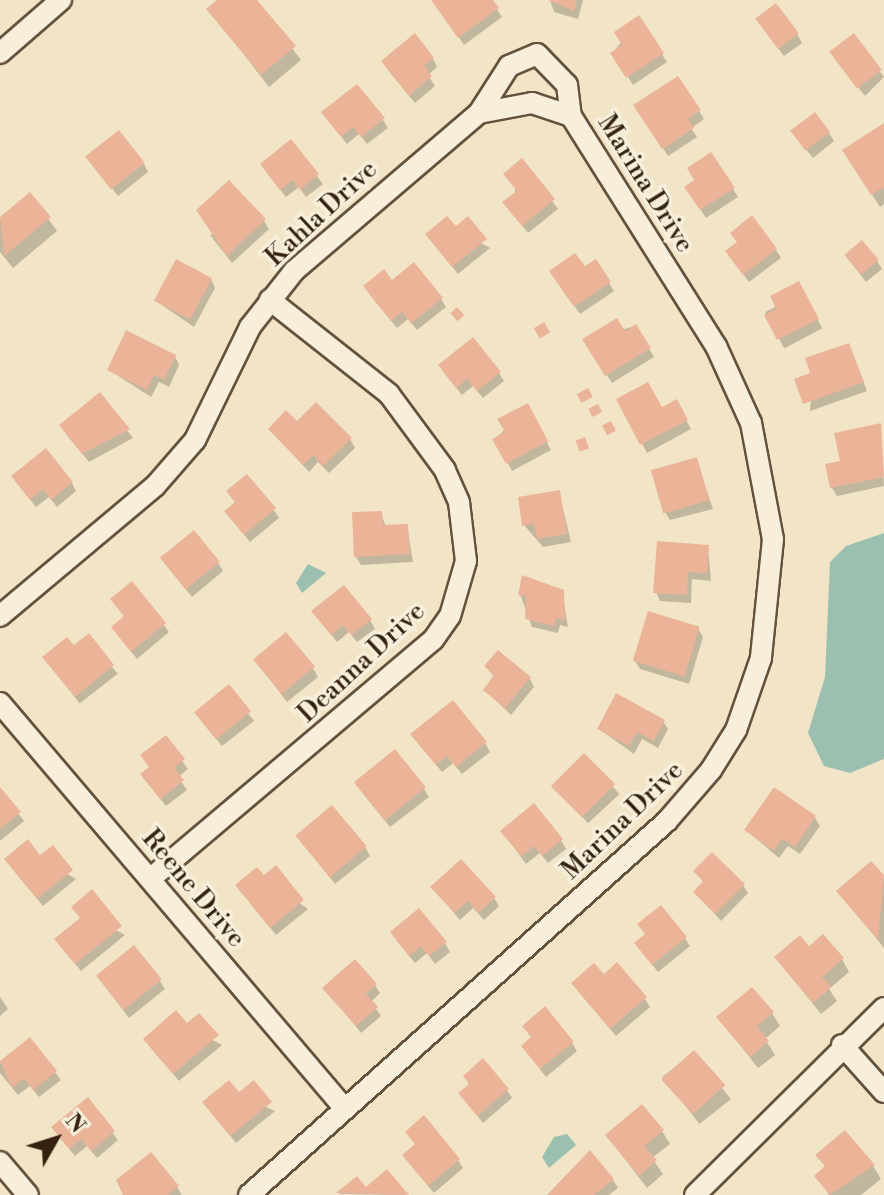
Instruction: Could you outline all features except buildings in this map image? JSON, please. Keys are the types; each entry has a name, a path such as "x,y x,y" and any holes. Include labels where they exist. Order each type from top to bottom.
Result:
{"street":[{"path":"0,53 61,0"},
{"name":"Kahla Drive","path":"0,616 155,486 195,440 270,300 305,261 479,113 509,66 537,54"},
{"name":"Marina Drive","path":"249,1195 667,821 736,730 761,658 773,539 751,423 716,346 571,116 567,85 537,54"},
{"name":"Kahla Drive","path":"479,113 532,103"},
{"name":"Marina Drive","path":"532,103 571,116"},
{"name":"Deanna Drive","path":"150,879 433,640 450,616 466,561 465,529 445,470 389,394 270,300"},
{"name":"Reene Drive","path":"0,703 345,1109"},
{"path":"695,1195 842,1045 884,1008"},
{"path":"842,1045 884,1092"},
{"path":"0,1162 28,1195"}],"shaded area":[{"path":"884,533 884,759 850,773 824,766 808,733 825,677 830,562 846,546"},
{"path":"308,564 326,573 302,593 296,583"},
{"path":"567,1134 576,1145 549,1168 542,1157 554,1137"}]}
